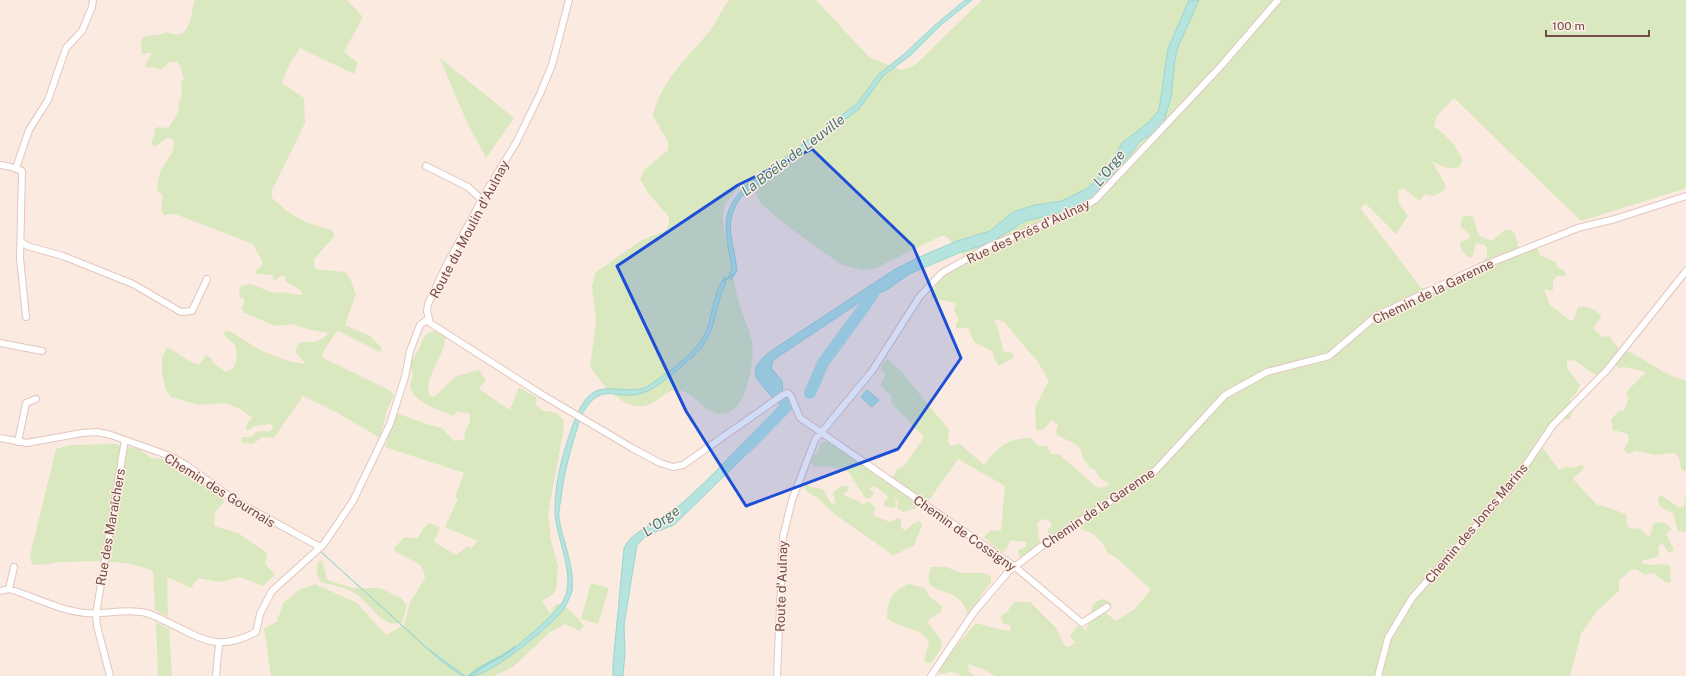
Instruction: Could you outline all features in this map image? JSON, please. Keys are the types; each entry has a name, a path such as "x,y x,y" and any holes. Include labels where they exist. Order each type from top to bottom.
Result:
{"street":[{"path":"16,168 29,130 48,100 66,48 82,31 92,7 93,0"},
{"name":"Route du Moulin d'Aulnay","path":"428,319 426,311 438,282 482,200 516,143 540,94 552,65 569,0"},
{"name":"Rue des Prés d'Aulnay","path":"821,432 872,371 913,307 942,273 988,247 1074,212 1095,200 1221,66 1278,0"},
{"path":"0,165 16,168 22,171 22,242 20,258 26,316"},
{"path":"426,166 468,187 482,200"},
{"name":"Chemin de la Garenne","path":"931,676 974,612 1014,566 1153,473 1216,403 1232,391 1267,372 1329,356 1376,316 1480,267 1578,228 1615,219 1686,196"},
{"path":"22,242 27,246 63,256 133,284 181,312 192,311 207,279"},
{"name":"Chemin des Joncs Marins","path":"1378,676 1388,638 1412,598 1510,488 1554,425 1603,375 1684,280 1686,271"},
{"path":"0,591 9,589 33,596 51,606 96,614 129,610 147,613 207,641 219,644 243,639 256,632 260,614 272,591 320,548 332,534 353,501 390,424 400,396 410,351 420,325 428,319"},
{"name":"Chemin de Cossigny","path":"428,319 434,326 574,414 643,454 673,467 683,465 784,394 788,393 792,396 800,418 1014,566 1082,622 1107,607"},
{"path":"0,342 42,351"},
{"path":"18,442 26,403 36,399"},
{"name":"Chemin des Gournais","path":"0,438 18,442 37,442 82,433 97,432 125,440 170,456 186,465 236,501 320,548"},
{"name":"Route d'Aulnay","path":"777,676 783,537 792,500 815,440 821,432"},
{"name":"Rue des Maraîchers","path":"110,676 97,626 96,614 125,440"},
{"path":"9,589 14,567"},
{"path":"216,676 219,644"}],"highlighted area":[{"path":"812,149 913,246 961,358 898,449 746,506 686,411 617,266 738,185"}],"green space":[{"path":"347,0 363,17 344,52 358,63 354,74 300,48 288,67 282,83 304,98 305,123 272,190 272,198 300,219 332,230 334,235 332,239 314,259 315,269 345,272 350,278 356,294 345,325 370,336 382,348 380,352 338,331 321,357 391,391 394,395 387,410 380,438 336,412 303,396 274,438 262,437 253,444 243,443 241,441 243,437 251,437 255,433 264,431 269,432 273,428 271,424 254,426 249,430 246,430 247,423 252,418 242,410 226,403 198,405 171,397 166,390 162,375 162,358 167,348 191,362 200,364 206,355 211,358 213,363 226,372 234,368 237,354 236,348 224,334 224,332 228,330 260,350 285,360 303,364 305,363 295,351 300,342 316,342 328,333 307,329 293,324 275,326 243,312 241,308 244,304 244,299 240,297 239,291 241,286 251,284 273,293 280,292 302,295 301,290 285,281 285,277 281,276 274,281 272,275 256,274 257,269 261,267 263,263 253,244 175,214 164,215 161,211 163,197 161,193 157,192 158,180 161,171 174,147 172,139 167,138 155,147 151,144 155,132 154,129 158,127 169,127 178,112 179,102 182,96 181,83 184,79 181,68 177,62 170,62 160,70 153,67 148,68 145,65 152,53 142,54 141,42 142,37 167,32 180,34 184,31 188,27 190,21 194,1"},
{"path":"729,0 816,0 870,58 902,70 914,66 982,0 1686,0 1686,188 1581,221 1454,98 1437,116 1434,127 1451,142 1463,161 1459,167 1451,168 1432,161 1446,186 1444,190 1434,196 1425,194 1420,201 1403,188 1398,191 1399,204 1408,216 1396,234 1365,203 1361,209 1421,288 1447,285 1478,265 1487,257 1487,247 1485,245 1476,243 1473,256 1469,258 1462,251 1460,242 1470,238 1470,235 1461,227 1461,221 1464,216 1471,216 1474,220 1479,236 1492,241 1505,230 1510,230 1515,234 1519,250 1536,245 1540,255 1556,262 1557,267 1565,271 1566,276 1557,276 1553,281 1553,290 1551,291 1544,289 1550,305 1571,321 1574,319 1578,307 1587,307 1600,314 1601,318 1594,326 1595,331 1603,337 1609,336 1619,349 1605,368 1599,374 1595,375 1574,360 1567,361 1567,368 1580,385 1576,393 1570,399 1572,414 1570,419 1566,420 1561,417 1549,426 1547,433 1539,443 1559,470 1567,466 1573,468 1582,465 1584,467 1583,469 1573,479 1598,506 1601,505 1625,514 1627,517 1626,523 1629,528 1641,529 1646,535 1650,536 1654,523 1665,523 1672,529 1666,534 1674,550 1669,553 1662,543 1658,547 1659,555 1657,557 1644,560 1641,563 1648,565 1663,564 1670,566 1671,582 1666,583 1654,573 1645,575 1636,569 1631,570 1619,580 1619,591 1597,611 1581,634 1570,676 995,676 985,670 968,664 969,672 976,676 963,676 952,672 939,674 943,657 955,647 976,623 1011,631 1010,626 1003,623 1000,617 1007,612 1014,602 1030,602 1056,628 1064,645 1069,647 1075,643 1070,636 1075,629 1079,626 1086,630 1091,610 1096,602 1105,599 1112,604 1106,613 1116,621 1135,609 1151,590 1118,559 1107,552 1096,537 1074,524 1050,539 1047,539 1048,529 1051,527 1051,522 1045,519 1037,524 1040,543 1024,556 1019,557 1018,550 1025,547 1026,542 1011,540 1004,552 999,551 984,537 990,531 1001,530 1005,486 958,459 930,499 920,507 903,512 897,508 898,500 895,500 896,506 894,508 884,506 884,502 888,499 887,495 875,486 869,488 874,493 872,497 868,499 864,496 848,471 826,466 814,467 809,460 810,457 818,453 820,444 827,441 891,476 894,476 896,470 905,465 924,437 892,404 891,396 881,386 881,382 886,375 881,370 882,363 887,359 901,371 949,430 948,441 950,446 960,444 984,465 994,453 1009,442 1023,438 1031,438 1038,446 1047,446 1051,454 1059,454 1095,486 1100,488 1109,486 1108,483 1100,478 1095,470 1090,468 1077,445 1057,435 1056,432 1058,425 1052,420 1043,430 1036,430 1035,407 1049,381 1037,361 1004,322 997,319 994,321 998,328 1003,351 1013,353 1013,358 999,366 992,351 974,342 968,328 956,328 956,323 959,320 954,310 956,306 955,303 931,298 940,281 950,271 967,260 946,236 941,236 876,268 863,270 842,265 795,232 761,204 755,193 741,185 726,203 723,218 724,232 735,286 751,337 753,349 749,379 738,405 733,410 724,414 716,413 686,393 678,390 667,393 646,406 637,406 618,398 610,391 590,367 596,323 592,286 595,273 640,241 666,230 669,223 669,217 649,194 640,179 644,170 668,150 668,142 653,116 657,104 668,81 683,61 709,32"},
{"path":"439,57 514,118 486,158 466,120"},
{"path":"435,331 445,337 445,343 430,379 429,395 434,397 456,376 479,370 486,380 479,389 510,410 519,387 537,398 536,405 543,411 555,413 564,421 548,513 551,540 558,567 556,590 552,595 542,601 550,614 553,607 557,604 563,605 574,614 584,626 580,631 565,624 550,632 513,667 494,676 271,676 264,628 277,622 283,603 299,590 315,584 357,603 386,635 404,625 410,603 425,578 424,572 420,565 393,550 404,537 418,538 423,529 429,523 440,527 434,542 456,555 468,546 472,548 478,541 445,527 458,499 455,497 464,473 385,447 396,413 442,428 454,441 466,439 464,434 470,422 470,414 457,411 454,416 422,402 412,391 410,384 413,376 410,363 418,351 424,337"},
{"path":"1627,351 1669,375 1686,381 1686,472 1681,468 1679,457 1674,453 1655,455 1636,451 1628,454 1624,449 1629,441 1628,434 1613,430 1611,419 1619,411 1624,410 1629,397 1626,394 1628,390 1645,373 1643,371 1624,367 1619,368 1616,366 1622,355"},
{"path":"115,444 139,449 151,458 163,459 174,466 181,474 223,496 224,502 215,512 214,526 238,533 267,553 265,564 275,575 263,586 240,577 220,582 198,578 191,588 167,577 168,617 155,610 153,571 143,567 131,564 85,561 59,562 40,565 32,564 30,556 56,449 70,445"},
{"path":"807,483 810,487 823,489 831,503 834,504 836,503 833,493 842,486 849,487 848,491 844,493 845,496 859,501 861,505 869,502 876,508 873,512 874,516 890,522 898,518 901,519 901,527 905,531 915,522 920,521 922,525 914,546 893,555 833,513 818,498 807,492 804,486"},
{"path":"1661,495 1680,508 1684,506 1686,501 1686,532 1678,531 1674,515 1659,505 1658,498"},
{"path":"322,560 327,580 353,588 380,588 401,598 407,605 402,622 395,624 388,622 376,614 360,597 354,593 343,588 321,582 318,578 317,567 318,562"},
{"path":"931,567 947,567 960,573 985,573 991,576 991,582 979,598 981,607 976,614 968,615 964,605 958,599 951,594 931,586 929,575"},
{"path":"591,583 609,588 598,624 581,619"},
{"path":"909,584 924,588 930,597 942,606 941,612 929,619 928,623 942,641 940,651 931,663 927,663 924,659 929,643 926,638 916,631 898,625 887,618 888,606 894,593"},
{"path":"156,622 169,629 172,676 158,676"}],"water":[{"path":"965,0 972,0 941,25 911,55 883,76 859,109 743,195 736,204 732,214 731,232 737,271 731,280 729,273 732,270 726,226 730,206 736,197 745,187 857,104 879,74 903,55"},
{"path":"1189,0 1199,0 1178,47 1175,59 1171,98 1164,121 1152,134 1140,141 1130,155 1094,196 1067,211 1025,221 990,243 961,252 909,274 888,289 860,302 773,360 771,368 782,381 783,393 774,399 758,380 755,370 763,358 771,351 894,270 917,258 957,241 990,231 1013,212 1035,205 1062,201 1088,188 1105,170 1123,142 1148,123 1159,110 1168,49"},
{"path":"725,276 726,282 707,340 691,358 658,385 645,392 635,395 604,394 597,397 590,403 582,414 578,412 586,399 594,392 608,389 631,390 645,388 662,377 689,354 703,338 707,329 718,288"},
{"path":"867,390 879,400 872,407 861,397"},
{"path":"576,417 580,419 566,468 559,514 572,573 572,591 570,596 563,610 534,638 492,668 480,674 471,676 483,667 505,655 519,644 545,622 563,601 567,591 568,580 567,568 556,520 555,497 561,462"},
{"path":"755,431 760,441 674,525 647,535 637,545 624,625 625,653 623,676 613,676 624,548 637,533 660,520 678,507"},
{"path":"320,551 427,648 465,676 462,676 440,660"}],"waterway":[{"name":"La Boële de Leuville","path":"724,281 732,275"},
{"name":"L'Orge","path":"810,393 823,363 875,290"},
{"name":"L'Orge","path":"746,448 787,406 773,386"},
{"name":"La Boële de Leuville","path":"469,676 515,647"}]}
